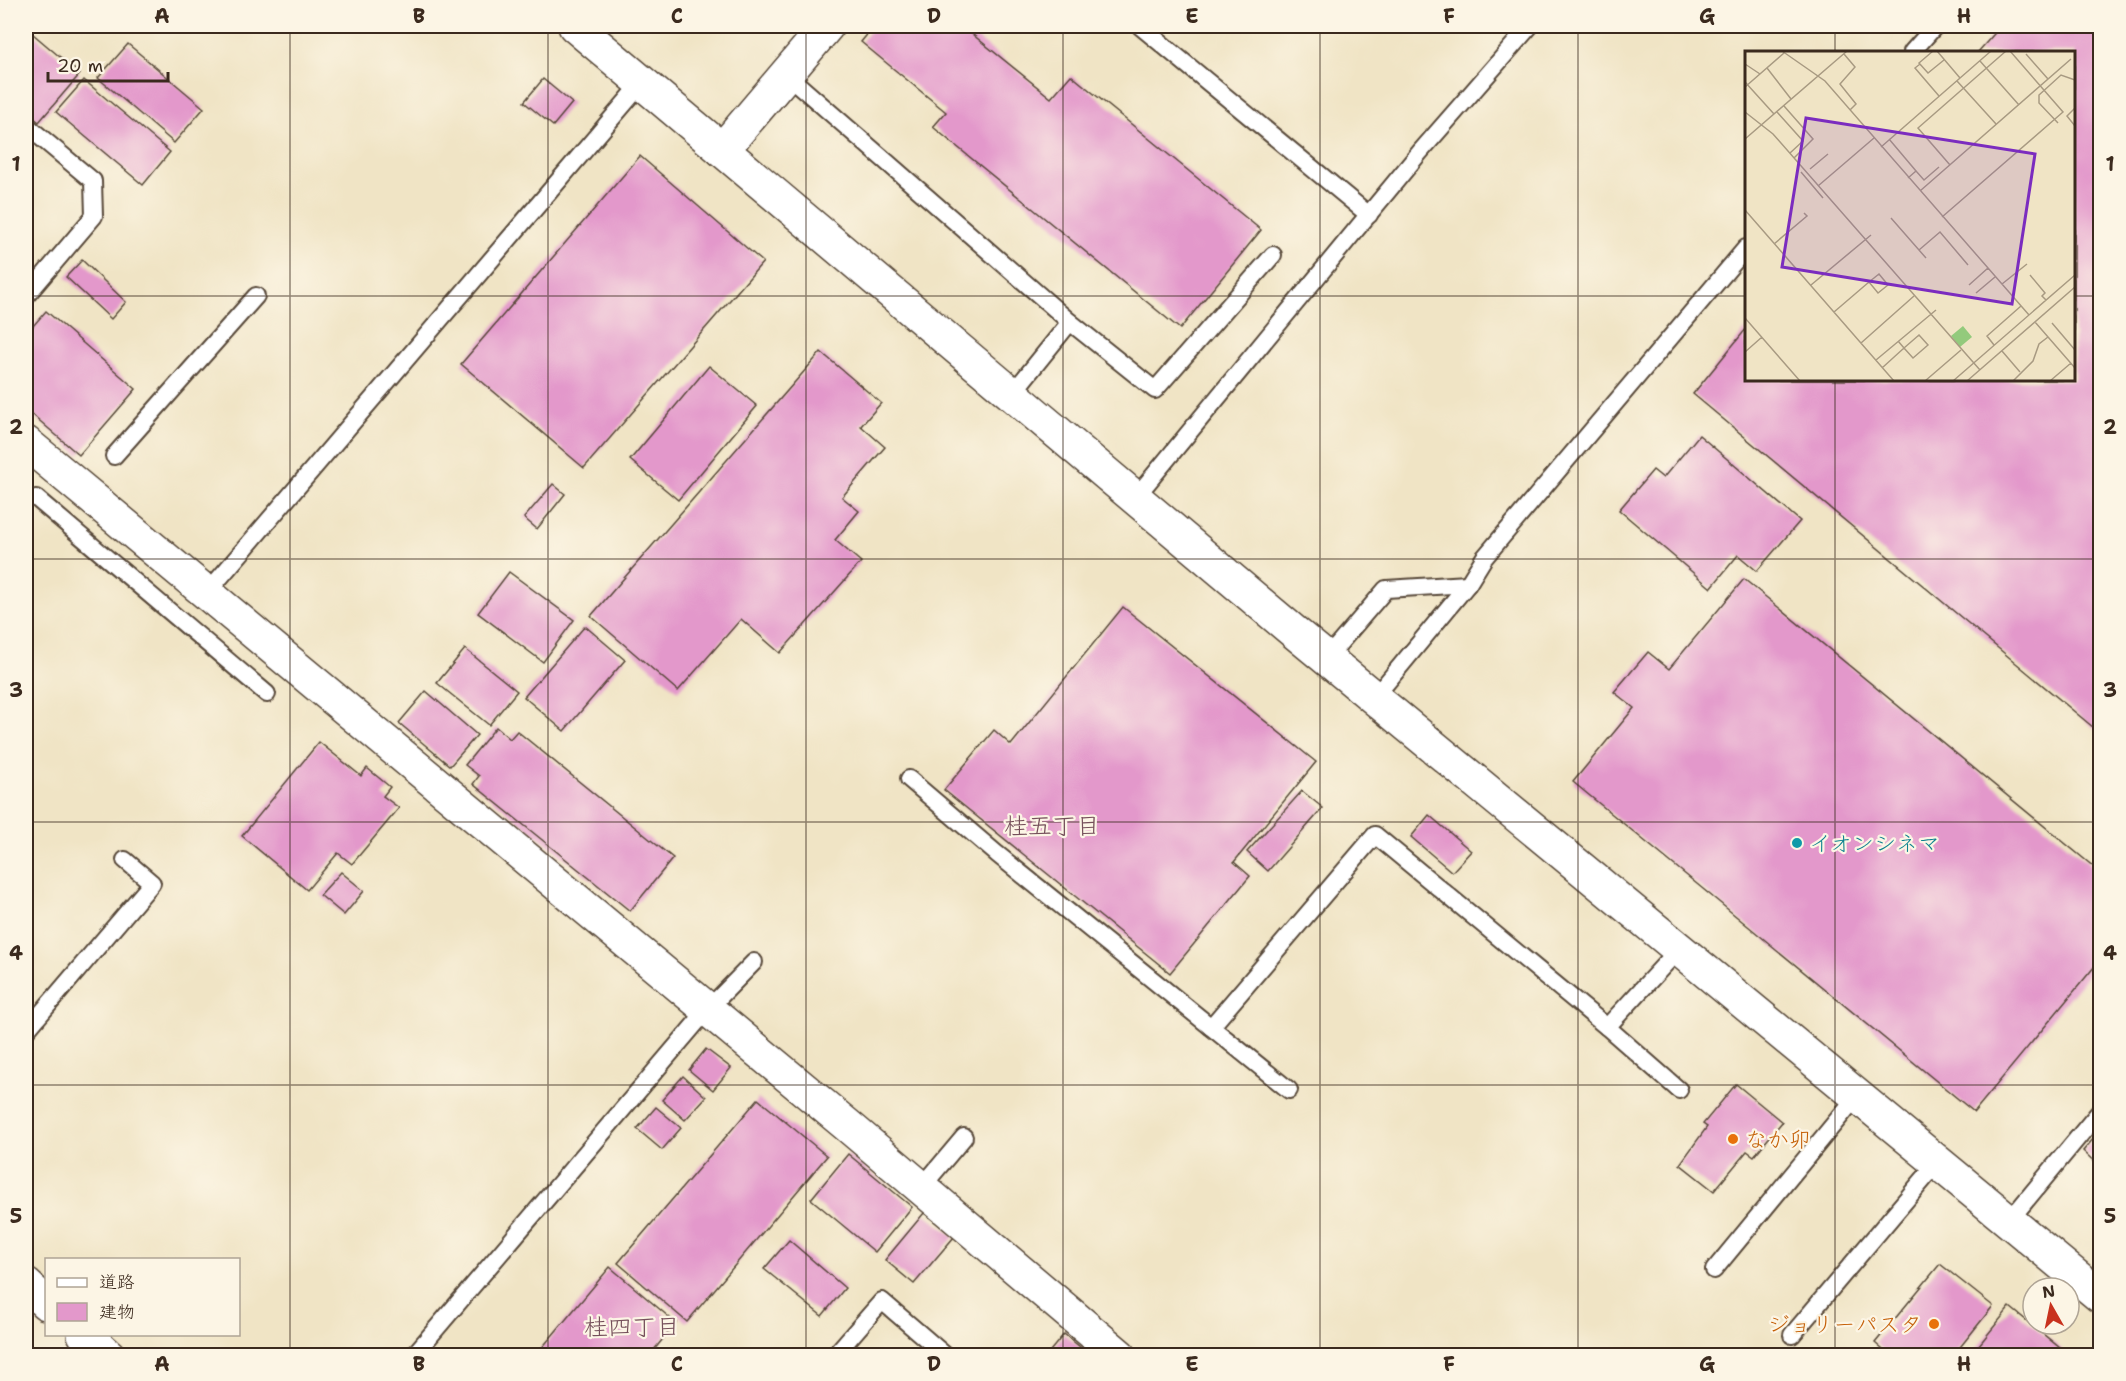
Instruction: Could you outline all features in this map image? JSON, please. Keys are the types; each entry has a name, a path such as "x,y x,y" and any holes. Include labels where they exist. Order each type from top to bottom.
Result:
{"street":[{"path":"575,26 1326,659 2100,1296"},
{"path":"722,150 825,26"},
{"path":"26,442 1120,1356"},
{"path":"26,1285 45,1302"},
{"path":"85,1336 109,1356"}],"lane":[{"path":"1140,26 1369,215"},
{"path":"1135,498 1420,152 1530,26"},
{"path":"1913,51 1935,26"},
{"path":"786,74 1070,322 1155,390 1273,255"},
{"path":"206,594 642,83"},
{"path":"26,124 93,181 94,216 26,296"},
{"path":"1374,698 1468,584 1484,558 1745,249"},
{"path":"114,456 256,296"},
{"path":"1012,394 1070,322"},
{"path":"36,498 267,694"},
{"path":"1326,659 1386,589 1468,584"},
{"path":"909,779 1006,861 1289,1090"},
{"path":"1211,1027 1375,835 1607,1027 1679,1090"},
{"path":"26,1031 152,883 125,860"},
{"path":"1607,1027 1679,949"},
{"path":"413,1356 707,1010 754,962"},
{"path":"1714,1270 1857,1096"},
{"path":"2009,1221 2100,1112"},
{"path":"921,1188 964,1137"},
{"path":"1792,1335 1938,1162"},
{"path":"834,1356 882,1301 946,1356"}],"building":[{"path":"874,26 962,26 1051,98 1071,75 1261,230 1180,329 933,127 946,112 861,42"},
{"path":"2001,26 2100,26 2100,733 1693,394 1745,330 1745,381 2075,381 2075,51 1979,51"},
{"path":"26,28 80,74 39,122 26,111"},
{"path":"128,44 204,108 174,143 98,78"},
{"path":"543,79 572,103 553,126 524,102"},
{"path":"84,80 170,152 143,185 56,112"},
{"path":"640,156 763,262 584,468 461,364"},
{"path":"82,260 126,302 111,319 66,277"},
{"path":"46,311 136,389 79,455 26,409 26,334"},
{"path":"821,352 881,403 861,426 885,447 842,497 859,511 835,540 861,562 780,653 741,619 678,691 591,616"},
{"path":"709,366 757,406 678,500 630,460"},
{"path":"1699,435 1800,521 1757,571 1738,555 1711,588 1619,510 1653,470 1663,478"},
{"path":"553,484 565,494 537,529 524,518"},
{"path":"509,572 574,620 543,662 478,613"},
{"path":"1744,579 2100,872 2100,960 1974,1112 1573,782 1634,708 1614,692 1648,652 1669,669"},
{"path":"1123,607 1316,762 1234,862 1250,876 1170,973 944,790 994,730 1011,745"},
{"path":"585,626 625,660 564,731 524,697"},
{"path":"465,649 517,691 489,725 437,683"},
{"path":"426,691 477,735 450,766 399,723"},
{"path":"496,727 510,739 517,731 673,858 630,911 473,784 479,776 465,765"},
{"path":"319,742 361,776 367,768 390,787 383,796 399,808 352,864 338,853 307,890 242,836"},
{"path":"1302,791 1323,808 1268,871 1247,852"},
{"path":"1429,815 1471,851 1452,872 1411,837"},
{"path":"341,872 364,891 344,915 320,895"},
{"path":"706,1049 731,1068 713,1090 689,1070"},
{"path":"683,1076 706,1097 685,1120 662,1100"},
{"name":"なか卯","path":"1736,1084 1782,1122 1754,1156 1747,1151 1714,1191 1680,1164 1707,1127 1703,1124"},
{"path":"758,1099 827,1156 687,1322 618,1263"},
{"path":"656,1107 681,1128 662,1150 637,1129"},
{"path":"2100,1131 2100,1167 2083,1151"},
{"path":"848,1154 912,1207 875,1252 811,1199"},
{"path":"924,1213 954,1237 914,1284 885,1260"},
{"path":"789,1240 845,1288 822,1316 764,1269"},
{"name":"ジョリーパスタ","path":"1940,1264 1993,1306 1953,1356 1890,1356 1875,1343"},
{"path":"610,1267 676,1323 649,1356 535,1356"},
{"path":"2010,1307 2021,1316 2021,1336 2045,1336 2066,1353 2064,1356 1970,1356"},
{"path":"1064,1334 1091,1356 1046,1356"}],"place":[{"name":"イオンシネマ","path":"1797,843"},
{"name":"なか卯","path":"1733,1139"},
{"name":"ジョリーパスタ","path":"1934,1324"}],"district":[{"name":"桂五丁目","path":"1052,826"},
{"name":"桂四丁目","path":"632,1327"}]}
